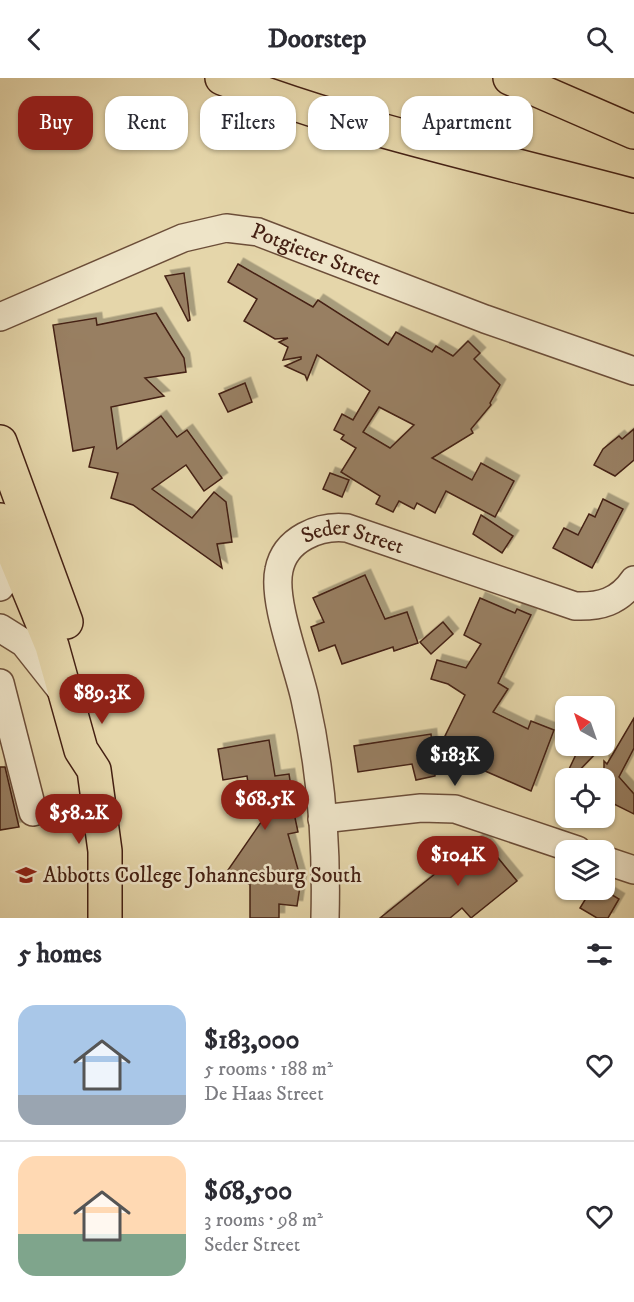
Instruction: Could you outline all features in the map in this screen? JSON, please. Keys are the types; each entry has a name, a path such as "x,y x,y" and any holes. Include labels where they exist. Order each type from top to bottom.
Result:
{"main road":[{"path":"222,78 303,108 390,134 634,196"},
{"path":"510,78 634,132"},
{"path":"0,442 80,659 103,747 94,770"},
{"path":"4,530 45,627 68,699 81,750 94,770 105,851 105,918"}],"street":[{"name":"Potgieter Street","path":"0,317 183,238 212,230 240,228 288,242 485,319 634,371"},
{"name":"Seder Street","path":"325,918 322,819 305,699 279,592 281,563 293,545 301,538 318,530 347,528 575,606 609,602 619,597 634,580"},
{"path":"0,587 10,573 4,530"},
{"path":"0,628 24,643 68,699"},
{"path":"0,683 33,812"},
{"path":"322,819 421,808 455,809 555,843"},
{"path":"615,864 634,870"}],"building":[{"path":"238,264 313,307 318,300 388,345 396,332 432,352 436,346 453,356 468,341 480,353 474,359 500,385 491,405 471,429 473,433 432,458 472,480 481,463 514,481 495,517 446,491 435,513 417,503 414,509 399,501 393,512 376,504 380,496 341,472 356,448 341,439 344,435 334,430 342,414 353,420 370,391 317,355 307,380 305,375 285,366 301,357 283,360 288,347 279,342 288,338 275,339 244,321 257,299 228,282","holes":["379,407 414,425 390,448 363,432"]},
{"path":"184,273 190,320 188,321 165,276"},
{"path":"156,313 184,358 186,372 145,378 164,396 111,407 117,449 161,416 177,437 187,430 222,478 204,491 186,465 152,489 192,518 214,492 226,502 232,542 217,544 222,568 133,505 111,498 118,473 89,467 94,447 73,451 53,325 96,318 97,325"},
{"path":"245,383 252,402 228,412 219,394"},
{"path":"634,429 634,460 615,476 594,465 603,449 619,436 622,439"},
{"path":"330,473 349,480 342,497 323,489"},
{"path":"603,499 623,509 592,568 553,548 564,528 578,535 589,514 595,517"},
{"path":"481,515 513,536 502,553 473,534"},
{"path":"365,575 385,619 407,612 418,643 394,651 393,647 342,664 335,645 319,651 311,627 324,622 313,598"},
{"path":"480,598 515,613 517,609 531,615 498,683 508,689 493,712 528,729 531,721 554,730 531,791 469,764 475,750 445,736 465,695 448,684 431,679 437,660 466,668 481,644 464,635"},
{"path":"443,622 453,634 431,654 420,642"},
{"path":"634,718 634,748 619,777 634,794 634,814 615,804 615,768 604,768 604,761 607,764 612,756 615,756 615,750"},
{"path":"431,734 435,776 416,780 412,764 358,772 354,746"},
{"path":"269,740 275,776 289,774 293,799 291,799 298,832 288,834 301,880 297,906 279,904 279,918 250,918 250,885 228,870 275,802 251,806 247,776 223,780 218,749"},
{"path":"575,756 593,756 582,768 570,768"},
{"path":"0,767 5,767 19,827 0,830"},
{"path":"481,837 517,881 471,918 462,908 450,918 380,918"},
{"path":"615,897 619,899 608,918 597,918 580,908 585,900 615,900"}],"place":[{"name":"Abbotts College Johannesburg South","path":"26,875"}]}
